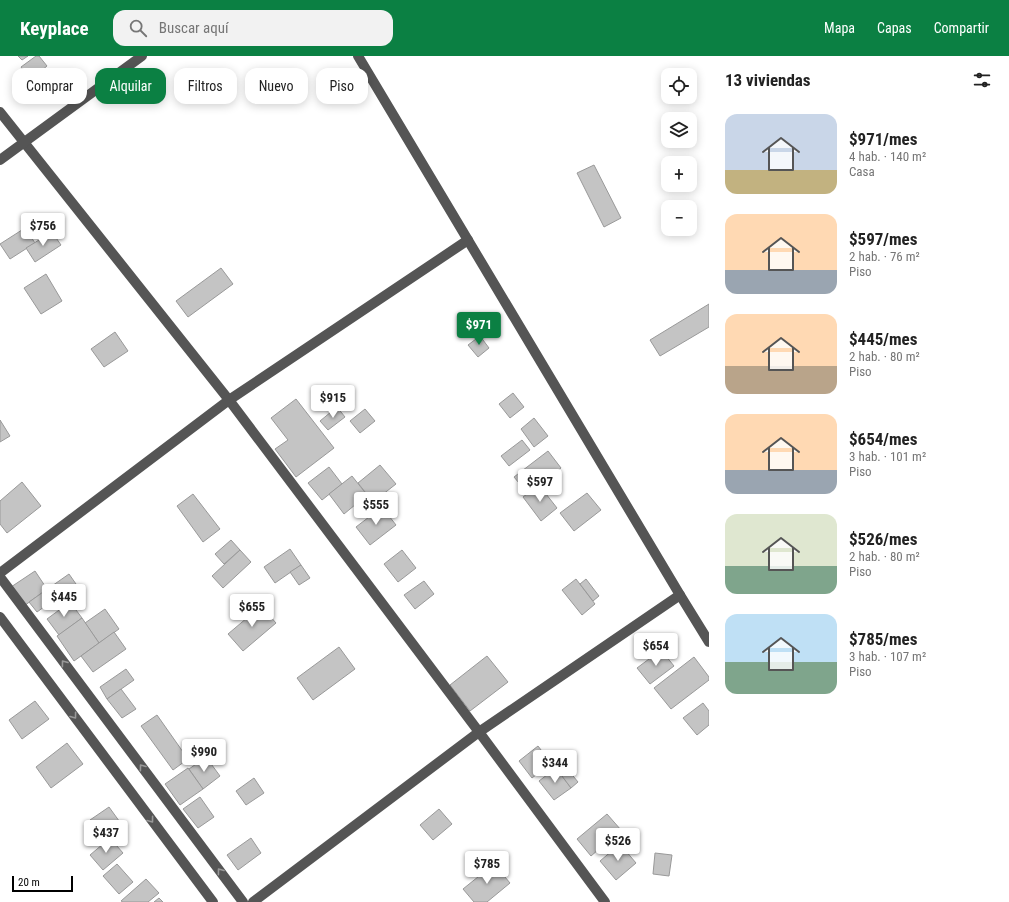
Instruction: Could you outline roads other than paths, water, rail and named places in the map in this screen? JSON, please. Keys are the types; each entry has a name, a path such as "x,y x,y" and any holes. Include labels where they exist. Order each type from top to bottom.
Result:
{"street":[{"path":"0,160 142,56"},
{"path":"358,56 709,642"},
{"path":"0,112 23,143 229,400 605,902"},
{"path":"0,573 229,400 468,240"},
{"path":"0,577 243,902"},
{"path":"253,902 479,732 680,595"},
{"path":"0,617 213,902"}]}
